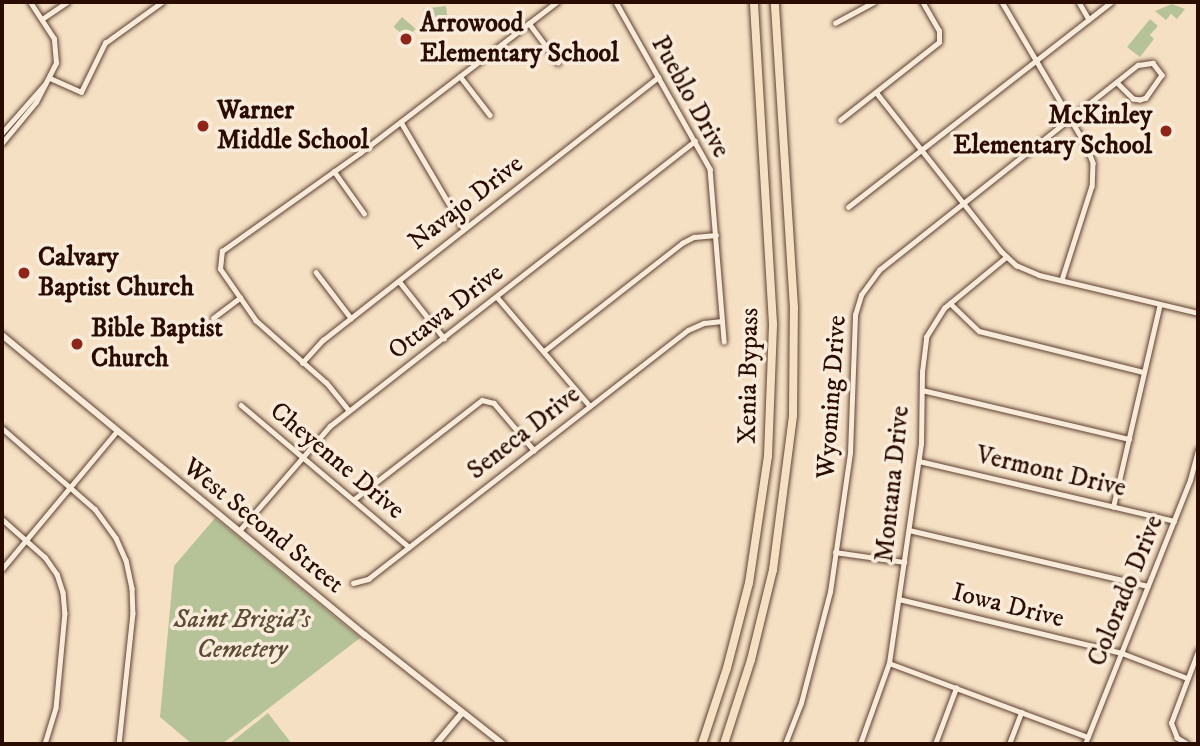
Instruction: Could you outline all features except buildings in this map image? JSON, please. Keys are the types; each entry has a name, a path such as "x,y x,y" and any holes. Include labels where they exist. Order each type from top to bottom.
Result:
{"highway":[{"name":"Xenia Bypass","path":"702,744 736,639 749,583 768,456 774,338 753,2"},
{"name":"Xenia Bypass","path":"724,744 751,660 770,582 786,483 793,415 794,308 775,2"}],"main road":[{"name":"West Second Street","path":"2,335 116,432 503,744"},
{"path":"436,744 462,713"}],"street":[{"path":"2,143 36,102 51,78 57,58 54,38 30,2"},
{"path":"42,19 67,2"},
{"path":"51,78 81,92 105,43 162,2"},
{"path":"349,411 326,383 262,329 220,270 219,256 223,248 401,122 557,2"},
{"name":"Pueblo Drive","path":"616,2 695,141 713,181 724,341"},
{"path":"835,23 874,2"},
{"path":"840,120 941,39 922,2"},
{"path":"1002,2 1090,152 1094,173 1062,281"},
{"path":"1079,2 1089,19"},
{"path":"848,207 1111,2"},
{"path":"529,23 558,62"},
{"name":"Wyoming Drive","path":"785,744 801,703 828,599 850,453 857,305 867,283 879,270 1116,83 1146,62 1153,63 1162,75 1146,98 1140,100 1133,99 1116,83"},
{"path":"460,76 490,115"},
{"path":"2,132 51,78"},
{"name":"Navajo Drive","path":"302,363 323,340 657,78"},
{"path":"876,92 1006,257 1027,271 1198,313"},
{"path":"401,122 464,229"},
{"name":"Ottawa Drive","path":"239,531 326,430 695,141"},
{"path":"334,171 364,214"},
{"path":"544,351 682,243 694,237 716,235"},
{"name":"Montana Drive","path":"860,744 889,663 919,461 926,337 939,313 1006,257"},
{"path":"316,272 351,318"},
{"path":"399,281 444,338"},
{"path":"497,297 590,406"},
{"path":"213,318 240,298"},
{"path":"950,303 979,331 1144,372"},
{"path":"1113,506 1160,304"},
{"name":"Seneca Drive","path":"353,583 368,579 688,330 704,323 722,321"},
{"path":"922,390 1129,439"},
{"path":"353,500 482,400 494,403 534,450"},
{"name":"Cheyenne Drive","path":"241,405 409,547"},
{"path":"2,429 95,509 112,531 126,560 132,588 133,622 119,744"},
{"path":"2,569 116,432"},
{"name":"Colorado Drive","path":"1085,744 1190,480 1198,450"},
{"name":"Vermont Drive","path":"919,461 1174,521"},
{"path":"1190,480 1197,483"},
{"path":"2,519 51,565 60,583 64,602 56,708 46,744"},
{"path":"909,530 1148,586"},
{"path":"835,552 904,562"},
{"name":"Iowa Drive","path":"899,599 1122,653 1187,678"},
{"path":"1187,744 1177,738 1171,723 1198,651"},
{"path":"889,663 1088,737"},
{"path":"935,744 956,688"},
{"path":"1009,744 1021,712"}],"green space":[{"path":"1172,4 1185,9 1177,19 1171,14 1166,20 1155,11"},
{"path":"446,6 448,22 425,25 423,9"},
{"path":"402,17 416,29 407,39 393,27"},
{"path":"1150,19 1158,26 1150,35 1154,39 1140,57 1127,47"},
{"name":"Saint Brigid’s Cemetery","path":"215,518 360,638 222,744 192,744 160,717 174,566"},
{"path":"268,713 292,744 229,744"}],"place":[{"name":"Arrowood Elementary School","path":"406,39"},
{"name":"Warner Middle School","path":"203,126"},
{"name":"McKinley Elementary School","path":"1166,131"},
{"name":"Calvary Baptist Church","path":"24,273"},
{"name":"Bible Baptist Church","path":"77,344"}]}
